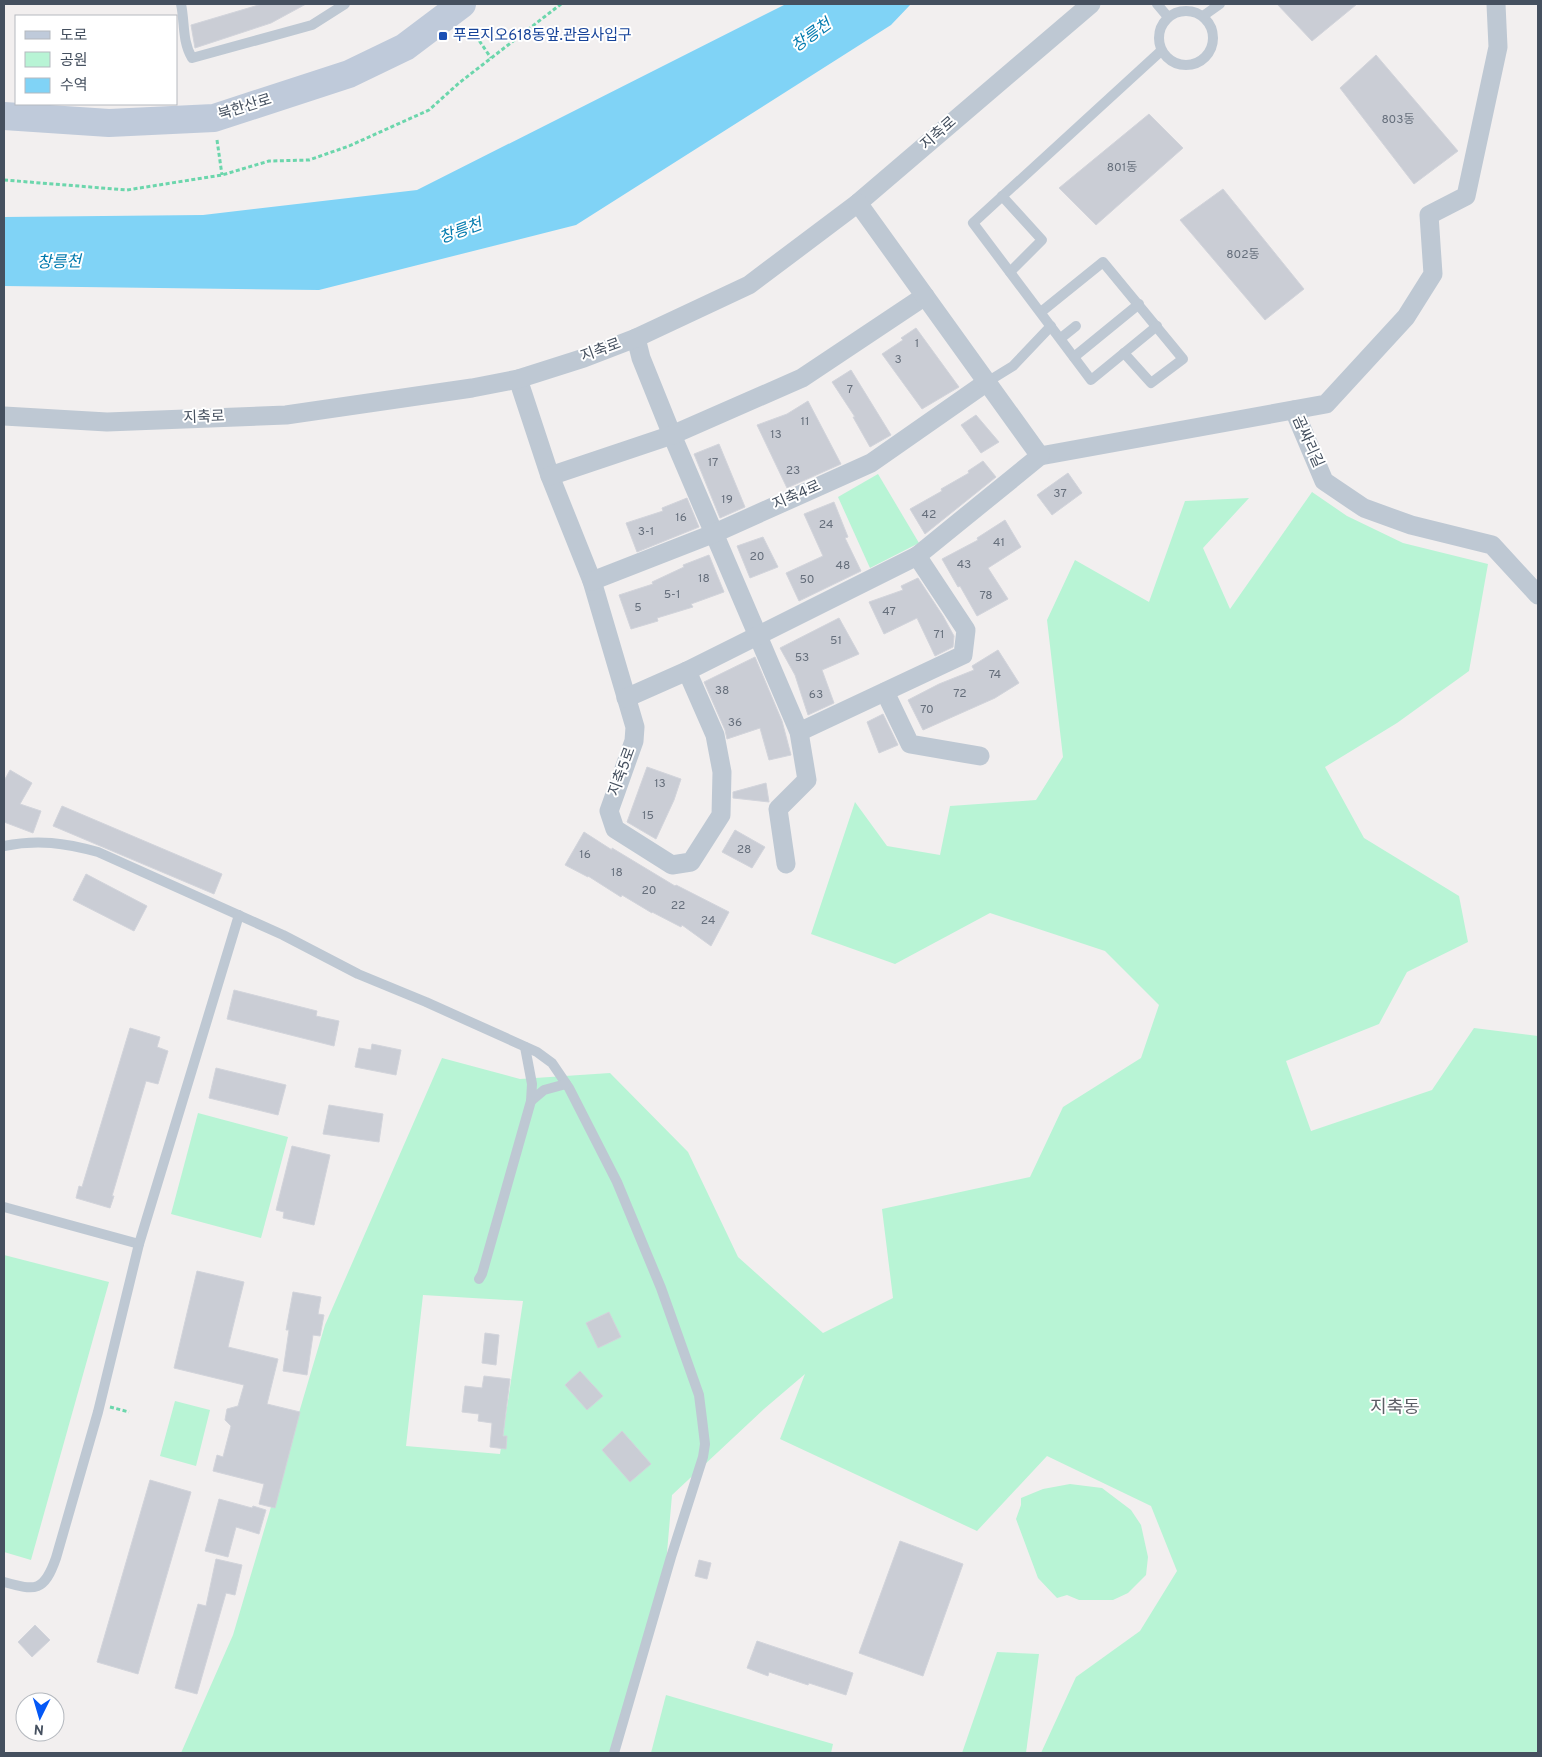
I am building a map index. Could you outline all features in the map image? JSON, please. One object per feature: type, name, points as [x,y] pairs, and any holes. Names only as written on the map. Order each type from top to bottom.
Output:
[{"type":"main road","name":"북한산로","points":[[4,116],[109,123],[214,118],[349,74],[405,47],[462,4]]},
{"type":"street","name":"지축로","points":[[4,416],[107,422],[286,415],[472,388],[518,379],[584,358],[636,338],[749,285],[858,203],[1091,4]]},
{"type":"street","points":[[1294,410],[1326,404],[1406,318],[1433,274],[1429,214],[1466,196],[1498,47],[1496,4]]},
{"type":"street","points":[[626,698],[687,670],[917,556],[1040,456],[858,203]]},
{"type":"street","points":[[550,476],[672,435],[802,378],[925,296]]},
{"type":"street","points":[[636,338],[672,435],[799,732],[806,780],[778,809],[786,864]]},
{"type":"street","name":"지축5로","points":[[518,379],[550,476],[592,581],[635,727],[634,741],[609,811],[615,829],[672,865],[690,862],[721,815],[722,772],[715,735],[687,670]]},
{"type":"street","name":"지축4로","points":[[592,581],[715,534],[871,463],[987,382]]},
{"type":"street","name":"곰싸리길","points":[[1040,456],[1294,410],[1324,481],[1364,508],[1411,525],[1492,545],[1538,594]]},
{"type":"street","points":[[799,732],[963,655],[966,630],[917,556]]},
{"type":"street","points":[[885,692],[910,744],[980,756]]},
{"type":"lane","points":[[181,4],[184,18],[184,36],[187,49],[192,58],[312,25],[345,4]]},
{"type":"lane","points":[[1157,4],[1168,17]]},
{"type":"lane","points":[[1203,16],[1220,4]]},
{"type":"lane","points":[[1176,12],[1194,12],[1203,16],[1213,31],[1212,49],[1207,57],[1200,62],[1182,66],[1174,63],[1161,51],[1159,32],[1162,24],[1176,12]]},
{"type":"lane","points":[[1157,326],[1091,380],[972,223],[1161,51]]},
{"type":"lane","points":[[1002,196],[1042,240],[1010,272]]},
{"type":"lane","points":[[1041,312],[1103,262],[1183,359],[1152,383],[1124,353]]},
{"type":"lane","points":[[1074,357],[1139,304]]},
{"type":"lane","points":[[987,382],[1013,366],[1051,326]]},
{"type":"lane","points":[[1061,338],[1076,326]]},
{"type":"lane","points":[[4,846],[17,843],[52,842],[70,844],[98,852],[283,935],[358,974],[537,1052],[552,1063],[566,1084],[616,1182],[661,1288],[699,1395],[705,1444],[702,1461],[671,1557],[614,1753]]},
{"type":"lane","points":[[4,1582],[23,1587],[41,1586],[52,1572],[100,1404],[139,1244],[239,915]]},
{"type":"lane","points":[[479,1278],[482,1274],[531,1101],[532,1084],[525,1047]]},
{"type":"lane","points":[[531,1101],[544,1090],[566,1084]]},
{"type":"lane","points":[[4,1207],[139,1244]]},
{"type":"path","points":[[4,180],[127,190],[222,175],[269,161],[310,160],[349,146],[430,110],[459,83],[561,4]]},
{"type":"path","points":[[472,30],[491,58]]},
{"type":"path","points":[[217,140],[222,175]]},
{"type":"path","points":[[100,1404],[129,1412]]},
{"type":"green space","points":[[878,474],[919,543],[870,568],[838,497]]},
{"type":"green space","points":[[1312,492],[1347,516],[1403,543],[1488,564],[1469,671],[1397,723],[1325,767],[1364,838],[1459,896],[1468,942],[1407,972],[1379,1024],[1286,1061],[1311,1131],[1432,1090],[1474,1028],[1538,1036],[1538,1753],[1041,1753],[1076,1677],[1140,1631],[1177,1571],[1151,1506],[1047,1456],[977,1531],[780,1439],[805,1374],[764,1409],[672,1495],[664,1587],[616,1753],[181,1753],[233,1635],[325,1325],[442,1058],[520,1079],[610,1073],[688,1152],[738,1257],[823,1333],[893,1298],[882,1209],[1030,1177],[1063,1107],[1141,1058],[1159,1005],[1105,951],[990,913],[895,964],[811,934],[855,802],[887,846],[940,855],[950,806],[1036,800],[1063,757],[1047,620],[1075,560],[1149,602],[1185,501],[1249,498],[1203,548],[1230,609]],"holes":[[[423,1295],[523,1301],[500,1454],[406,1446]]]},
{"type":"green space","points":[[198,1113],[288,1137],[261,1238],[171,1214]]},
{"type":"green space","points":[[4,1255],[109,1282],[31,1560],[4,1552]]},
{"type":"green space","points":[[175,1401],[210,1410],[196,1466],[160,1456]]},
{"type":"green space","points":[[1070,1484],[1102,1488],[1131,1510],[1141,1525],[1148,1557],[1146,1575],[1128,1593],[1113,1600],[1079,1600],[1067,1595],[1057,1598],[1038,1578],[1016,1519],[1021,1505],[1021,1498],[1043,1489]]},
{"type":"green space","points":[[997,1652],[1039,1654],[1026,1753],[962,1753]]},
{"type":"green space","points":[[666,1695],[833,1744],[831,1753],[651,1753]]},
{"type":"water","name":"창릉천","points":[[786,4],[911,4],[891,25],[576,225],[319,290],[4,286],[4,217],[203,215],[417,190]]},
{"type":"building","points":[[262,4],[306,4],[271,23],[195,48],[191,25]]},
{"type":"building","points":[[1277,4],[1357,4],[1312,41]]},
{"type":"building","points":[[1376,55],[1458,151],[1414,184],[1340,88]]},
{"type":"building","points":[[1149,114],[1183,148],[1096,225],[1059,188]]},
{"type":"building","points":[[1223,189],[1304,289],[1265,320],[1180,220]]},
{"type":"building","points":[[916,328],[959,387],[922,409],[882,354],[903,340],[901,338]]},
{"type":"building","points":[[851,370],[891,435],[870,447],[853,417],[855,417],[832,382]]},
{"type":"building","points":[[808,401],[841,464],[787,488],[757,425],[787,414]]},
{"type":"building","points":[[976,415],[999,442],[981,453],[961,425]]},
{"type":"building","points":[[719,444],[745,507],[720,518],[694,454]]},
{"type":"building","points":[[983,461],[996,477],[925,534],[910,509],[942,491],[941,489],[969,473],[968,471]]},
{"type":"building","points":[[1068,473],[1082,493],[1052,515],[1037,495]]},
{"type":"building","points":[[687,498],[699,527],[637,552],[626,523],[663,511],[662,508]]},
{"type":"building","points":[[834,502],[848,537],[845,538],[861,571],[799,601],[786,573],[823,556],[804,514]]},
{"type":"building","points":[[1005,520],[1021,547],[988,568],[1008,599],[977,616],[942,559],[978,540],[977,538]]},
{"type":"building","points":[[763,537],[778,567],[750,578],[737,546]]},
{"type":"building","points":[[709,555],[724,592],[691,604],[693,607],[657,618],[658,621],[631,629],[619,595],[653,584],[652,582],[684,567],[683,565]]},
{"type":"building","points":[[918,578],[954,636],[953,647],[935,656],[917,618],[884,634],[869,602],[903,590],[901,586]]},
{"type":"building","points":[[839,618],[859,654],[822,670],[834,703],[808,715],[795,675],[780,648]]},
{"type":"building","points":[[998,650],[1019,683],[995,698],[923,730],[908,700],[939,684],[974,670],[972,666]]},
{"type":"building","points":[[755,657],[782,721],[791,755],[769,760],[760,728],[727,739],[725,730],[704,682]]},
{"type":"building","points":[[883,714],[898,745],[879,753],[867,722]]},
{"type":"building","points":[[647,767],[681,779],[674,800],[656,839],[627,822]]},
{"type":"building","points":[[10,770],[32,783],[20,804],[41,811],[33,833],[4,822],[4,781]]},
{"type":"building","points":[[766,783],[769,802],[733,798],[733,792]]},
{"type":"building","points":[[62,806],[222,874],[214,894],[53,826]]},
{"type":"building","points":[[735,830],[765,847],[752,868],[722,852]]},
{"type":"building","points":[[584,832],[675,886],[729,912],[711,946],[682,925],[681,927],[652,913],[565,865]]},
{"type":"building","points":[[86,874],[147,906],[134,931],[73,900]]},
{"type":"building","points":[[234,990],[317,1011],[316,1016],[339,1021],[334,1046],[227,1019]]},
{"type":"building","points":[[130,1028],[160,1037],[157,1047],[168,1051],[158,1084],[146,1081],[110,1208],[76,1198],[79,1186],[82,1187]]},
{"type":"building","points":[[372,1044],[401,1050],[396,1075],[355,1067],[359,1048],[371,1050]]},
{"type":"building","points":[[216,1068],[286,1085],[278,1115],[209,1098]]},
{"type":"building","points":[[329,1105],[383,1114],[379,1142],[323,1134]]},
{"type":"building","points":[[292,1146],[330,1155],[314,1225],[283,1218],[284,1212],[276,1210]]},
{"type":"building","points":[[197,1271],[244,1282],[228,1347],[278,1359],[267,1404],[300,1412],[275,1508],[259,1504],[264,1484],[213,1471],[217,1455],[223,1457],[231,1426],[225,1420],[227,1409],[238,1406],[244,1385],[174,1368]]},
{"type":"building","points":[[293,1292],[321,1297],[318,1314],[324,1315],[320,1336],[313,1335],[307,1375],[283,1371],[289,1330],[286,1330]]},
{"type":"building","points":[[609,1312],[621,1337],[598,1348],[586,1323]]},
{"type":"building","points":[[485,1333],[499,1335],[496,1365],[482,1363]]},
{"type":"building","points":[[580,1371],[603,1396],[587,1410],[565,1385]]},
{"type":"building","points":[[484,1376],[510,1379],[503,1436],[507,1436],[506,1449],[490,1447],[492,1423],[478,1421],[479,1414],[462,1412],[465,1386],[482,1388]]},
{"type":"building","points":[[622,1431],[651,1464],[630,1482],[602,1450]]},
{"type":"building","points":[[150,1480],[191,1492],[138,1674],[97,1662]]},
{"type":"building","points":[[219,1499],[266,1510],[259,1534],[236,1527],[228,1557],[205,1551]]},
{"type":"building","points":[[900,1541],[963,1564],[923,1676],[859,1653]]},
{"type":"building","points":[[216,1559],[242,1565],[235,1595],[226,1593],[197,1694],[175,1688],[198,1604],[206,1606]]},
{"type":"building","points":[[699,1560],[711,1563],[707,1579],[695,1576]]},
{"type":"building","points":[[35,1625],[50,1640],[32,1657],[18,1642]]},
{"type":"building","points":[[757,1641],[853,1673],[846,1695],[769,1672],[768,1676],[747,1668]]},
{"type":"place","name":"푸르지오618동앞.관음사입구","points":[[443,36]]},
{"type":"district","name":"지축동","points":[[1395,1408]]}]
